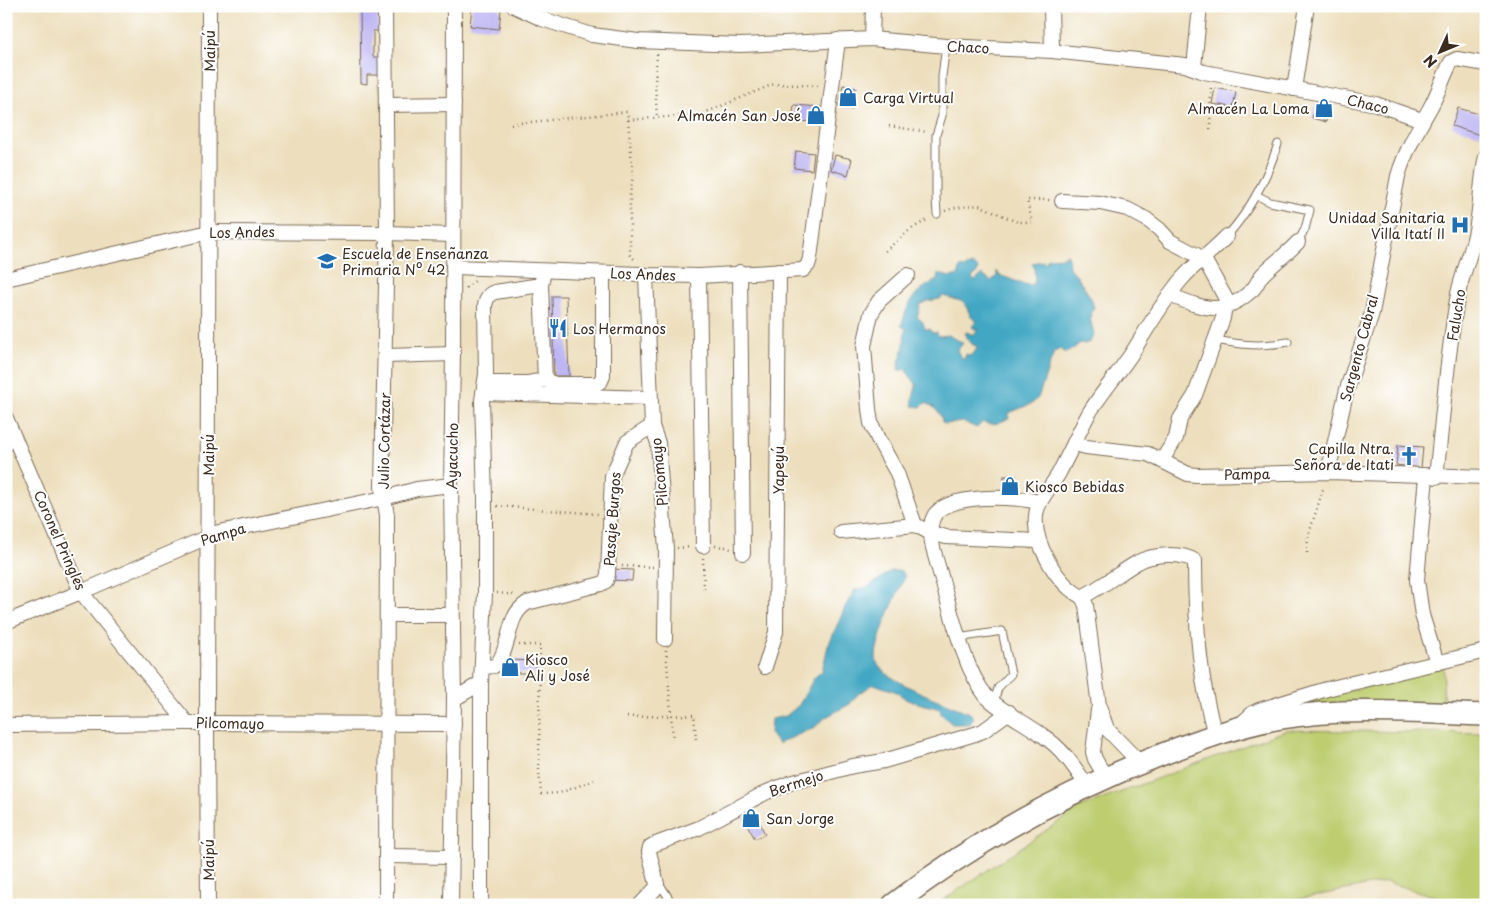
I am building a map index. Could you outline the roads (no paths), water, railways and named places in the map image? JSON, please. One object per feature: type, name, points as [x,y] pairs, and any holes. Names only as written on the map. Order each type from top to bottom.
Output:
[{"type":"main road","points":[[892,905],[985,840],[1040,809],[1140,763],[1239,726],[1283,718],[1356,711],[1486,715]]},
{"type":"street","name":"Maipú","points":[[208,905],[209,6]]},
{"type":"street","name":"Julio Cortázar","points":[[385,6],[387,232],[382,486],[387,515],[386,905]]},
{"type":"street","name":"Ayacucho","points":[[451,905],[454,724],[451,485],[454,6]]},
{"type":"street","name":"Chaco","points":[[514,6],[542,19],[592,36],[607,38],[740,45],[872,40],[1052,52],[1185,65],[1212,74],[1376,104],[1422,120]]},
{"type":"street","points":[[872,40],[873,6]]},
{"type":"street","points":[[1051,6],[1052,52]]},
{"type":"street","points":[[1194,68],[1200,6]]},
{"type":"street","points":[[1294,89],[1308,6]]},
{"type":"street","name":"Los Andes","points":[[453,267],[543,278],[603,273],[699,276],[740,272],[803,270],[808,265],[810,258],[838,40]]},
{"type":"street","name":"Sargento Cabral","points":[[1328,472],[1346,389],[1372,313],[1398,176],[1404,156],[1452,62],[1457,59],[1486,64]]},
{"type":"street","points":[[387,105],[454,104]]},
{"type":"street","name":"Falucho","points":[[1437,663],[1422,615],[1417,580],[1453,322],[1464,267],[1480,237],[1486,156]]},
{"type":"street","points":[[1062,201],[1100,203],[1127,210],[1146,219],[1170,241],[1204,259],[1226,299],[1226,307],[1195,396],[1180,419],[1176,438],[1162,460]]},
{"type":"street","name":"Los Andes","points":[[6,279],[209,232],[387,232],[453,235]]},
{"type":"street","points":[[1140,763],[1107,729],[1099,706],[1086,605],[1082,597],[1073,592],[1055,572],[1038,541],[1036,514],[1038,502],[1052,485],[1088,416],[1099,398],[1118,374],[1169,295],[1182,279],[1227,236]]},
{"type":"street","points":[[1169,295],[1197,306],[1210,308],[1226,307],[1253,290],[1261,276],[1298,242]]},
{"type":"street","name":"Yapeyú","points":[[765,667],[776,632],[778,271]]},
{"type":"street","points":[[740,272],[743,553]]},
{"type":"street","points":[[484,388],[544,380],[555,384],[596,384],[601,381],[603,376],[603,273]]},
{"type":"street","name":"Pilcomayo","points":[[643,274],[652,426],[658,443],[666,549],[665,639]]},
{"type":"street","points":[[908,275],[878,301],[871,314],[864,346],[868,409],[871,423],[897,474],[915,525]]},
{"type":"street","points":[[699,276],[703,546]]},
{"type":"street","points":[[481,905],[482,666],[485,593],[482,400],[486,304],[487,298],[491,293],[543,278],[544,380]]},
{"type":"street","points":[[386,356],[453,354]]},
{"type":"street","points":[[484,388],[650,398]]},
{"type":"street","name":"Coronel Pringles","points":[[6,418],[12,449],[82,592],[187,723]]},
{"type":"street","name":"Pasaje Burgos","points":[[482,666],[494,666],[497,664],[502,656],[515,616],[520,608],[527,603],[601,584],[606,581],[612,476],[627,442],[652,426]]},
{"type":"street","name":"Pampa","points":[[1074,444],[1148,454],[1188,474],[1196,475],[1328,472],[1486,477]]},
{"type":"street","name":"Pampa","points":[[6,622],[82,592],[220,532],[384,498],[417,489],[451,485]]},
{"type":"street","points":[[1038,502],[1026,499],[981,499],[950,503],[932,518],[931,533],[950,614],[976,681],[994,704],[1044,736],[1096,782]]},
{"type":"street","points":[[842,532],[915,525],[931,533],[946,537],[1038,541]]},
{"type":"street","points":[[1082,597],[1097,590],[1140,561],[1146,559],[1169,556],[1189,557],[1195,561],[1195,600],[1204,682],[1215,734]]},
{"type":"street","points":[[387,616],[452,615]]},
{"type":"street","points":[[1239,726],[1246,718],[1259,710],[1327,689],[1486,651]]},
{"type":"street","points":[[454,699],[482,683]]},
{"type":"street","points":[[1096,782],[1093,752],[1099,706]]},
{"type":"street","name":"Bermejo","points":[[656,888],[657,884],[649,852],[653,844],[699,828],[767,792],[790,783],[845,768],[884,761],[975,734],[1009,712]]},
{"type":"street","name":"Pilcomayo","points":[[6,725],[187,723],[454,724]]},
{"type":"street","points":[[386,856],[452,857]]},
{"type":"street","points":[[640,905],[656,888]]},
{"type":"lane","points":[[937,214],[936,135],[942,116],[942,76],[946,46]]},
{"type":"lane","points":[[1227,236],[1242,220],[1256,195],[1269,171],[1278,144]]},
{"type":"lane","points":[[1256,195],[1270,202],[1310,210],[1305,228],[1298,242]]},
{"type":"lane","points":[[1215,340],[1267,346],[1288,342]]},
{"type":"lane","points":[[958,638],[1002,631],[1011,674],[998,688],[994,704]]},
{"type":"lane","points":[[656,888],[663,890],[673,905]]},
{"type":"water","points":[[1068,254],[1069,268],[1074,272],[1091,298],[1094,307],[1090,318],[1094,334],[1090,342],[1080,343],[1065,353],[1060,349],[1054,352],[1038,398],[1033,403],[1009,413],[1009,418],[1003,421],[993,424],[983,422],[977,428],[963,422],[946,424],[942,422],[936,410],[928,404],[925,403],[921,407],[913,406],[916,384],[904,368],[901,371],[898,369],[906,331],[901,326],[907,310],[917,293],[937,280],[938,273],[951,277],[959,274],[960,267],[964,268],[973,265],[978,268],[977,273],[972,278],[975,281],[982,275],[991,281],[997,276],[997,271],[1000,276],[1032,285],[1035,281],[1032,263],[1043,261],[1046,263],[1048,258],[1062,257]],"holes":[[[943,296],[964,302],[971,317],[977,321],[972,326],[974,329],[978,328],[975,334],[965,333],[966,338],[973,345],[977,346],[972,354],[969,356],[966,354],[964,360],[957,351],[963,343],[949,335],[938,336],[937,332],[932,333],[930,329],[925,329],[923,322],[917,317],[919,305],[927,301],[940,299]]]},
{"type":"water","points":[[891,571],[902,571],[905,577],[881,633],[876,655],[877,663],[882,670],[904,685],[970,713],[974,717],[970,724],[952,724],[941,714],[940,709],[907,700],[897,692],[874,684],[858,694],[850,704],[826,717],[815,727],[778,744],[770,733],[771,719],[786,716],[799,705],[814,678],[822,671],[828,646],[846,605],[855,590],[868,587]]},
{"type":"place","name":"Carga Virtual","points":[[848,97]]},
{"type":"place","name":"Almacén La Loma","points":[[1324,108]]},
{"type":"place","name":"Almacén San José","points":[[816,115]]},
{"type":"place","name":"Unidad Sanitaria Villa Itatí II","points":[[1460,225]]},
{"type":"place","name":"Escuela de Enseñanza Primaria Nº 42","points":[[327,261]]},
{"type":"place","name":"Los Hermanos","points":[[558,328]]},
{"type":"place","name":"Capilla Ntra. Señora de Itati","points":[[1409,456]]},
{"type":"place","name":"Kiosco Bebidas","points":[[1010,486]]},
{"type":"place","name":"Kiosco Ali y José","points":[[510,667]]},
{"type":"place","name":"San Jorge","points":[[751,818]]}]
